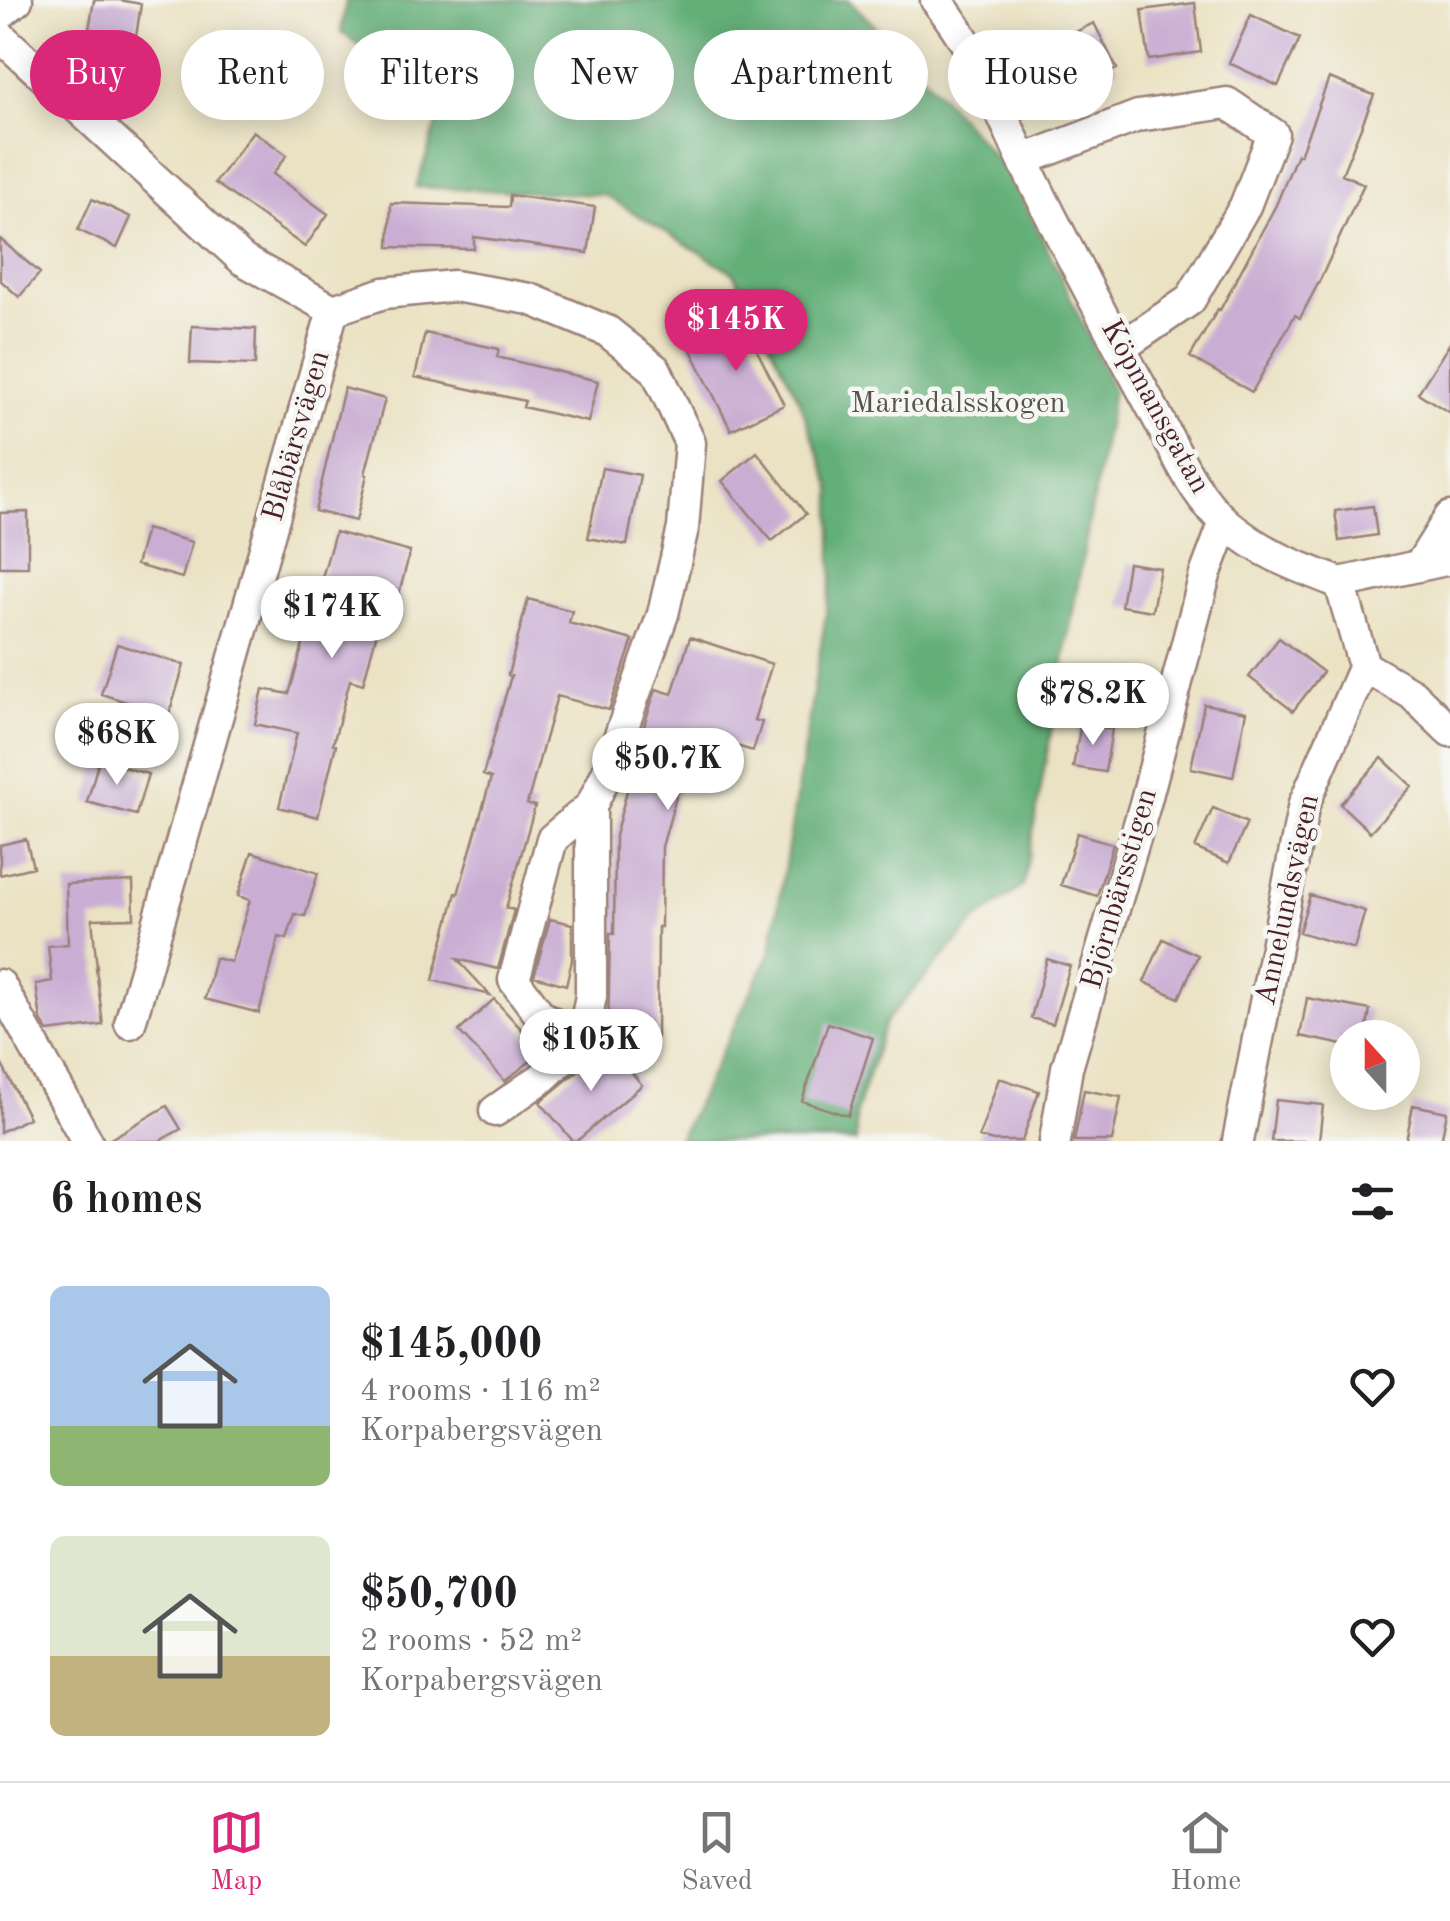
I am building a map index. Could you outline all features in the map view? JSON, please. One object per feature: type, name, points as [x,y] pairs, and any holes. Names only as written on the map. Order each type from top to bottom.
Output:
[{"type":"street","points":[[0,14],[18,0]]},
{"type":"street","name":"Köpmansgatan","points":[[936,0],[956,24],[1120,348],[1198,490],[1225,522],[1275,558],[1340,583]]},
{"type":"street","points":[[0,36],[244,260],[332,310],[384,293],[454,286],[530,299],[607,331],[656,370],[690,443],[683,528],[663,614],[606,775],[591,806],[552,839],[514,980],[540,1015],[582,1040]]},
{"type":"street","points":[[1024,160],[1138,116],[1228,103],[1273,134],[1245,206],[1190,300],[1120,348]]},
{"type":"street","name":"Blåbärsvägen","points":[[130,1023],[332,310]]},
{"type":"street","points":[[1450,517],[1435,562],[1340,583],[1364,666],[1412,694],[1450,730]]},
{"type":"street","name":"Björnbärsstigen","points":[[1054,1141],[1067,1068],[1145,804],[1205,575],[1225,522]]},
{"type":"street","name":"Annelundsvägen","points":[[1238,1141],[1304,804],[1364,666]]},
{"type":"street","points":[[495,1111],[542,1078],[582,1040],[591,996],[591,806]]},
{"type":"street","points":[[0,985],[88,1141]]},
{"type":"green space","name":"Mariedalsskogen","points":[[346,0],[849,0],[879,30],[694,30],[694,120],[928,120],[928,81],[948,104],[948,120],[962,120],[1012,177],[1058,270],[1113,391],[1023,886],[977,920],[885,1022],[856,1113],[856,1141],[678,1141],[771,951],[832,577],[832,489],[798,397],[734,273],[604,195],[416,187],[438,120],[514,120],[514,30],[341,32]]},
{"type":"building","points":[[94,0],[141,4],[137,30],[89,29]]},
{"type":"building","points":[[1195,3],[1201,52],[1149,60],[1142,10]]},
{"type":"building","points":[[1251,15],[1300,38],[1278,86],[1229,63]]},
{"type":"building","points":[[1329,78],[1374,95],[1342,174],[1364,184],[1300,318],[1295,315],[1252,392],[1190,357],[1276,205]]},
{"type":"building","points":[[253,131],[287,155],[273,174],[328,214],[305,247],[215,183]]},
{"type":"building","points":[[510,195],[595,207],[588,253],[474,237],[474,249],[389,247],[391,203],[509,207]]},
{"type":"building","points":[[92,199],[131,217],[117,248],[78,230]]},
{"type":"building","points":[[0,239],[40,273],[19,297],[0,280]]},
{"type":"building","points":[[741,318],[784,405],[731,430],[688,344]]},
{"type":"building","points":[[192,326],[256,329],[255,365],[190,363]]},
{"type":"building","points":[[425,333],[499,349],[497,357],[598,381],[588,422],[523,407],[525,401],[415,377]]},
{"type":"building","points":[[1450,343],[1450,413],[1418,393]]},
{"type":"building","points":[[344,388],[385,399],[356,521],[315,511]]},
{"type":"building","points":[[757,452],[806,514],[772,541],[722,481]]},
{"type":"building","points":[[602,468],[640,475],[627,545],[588,538]]},
{"type":"building","points":[[1373,506],[1377,535],[1339,541],[1335,511]]},
{"type":"building","points":[[28,512],[28,567],[0,567],[0,513]]},
{"type":"building","points":[[146,529],[192,542],[182,578],[136,565]]},
{"type":"building","points":[[335,532],[410,552],[395,609],[384,606],[363,684],[350,680],[318,817],[279,807],[297,733],[255,724],[263,689],[289,694]]},
{"type":"building","points":[[1128,563],[1160,568],[1152,611],[1121,606]]},
{"type":"building","points":[[528,599],[572,611],[569,623],[633,640],[609,710],[557,696],[527,804],[535,806],[506,908],[514,910],[498,969],[457,959],[490,995],[433,980],[491,778],[483,775]]},
{"type":"building","points":[[690,637],[772,664],[754,720],[762,722],[753,751],[694,733],[662,847],[657,1037],[608,1037],[615,836],[656,689],[672,694]]},
{"type":"building","points":[[1279,638],[1323,672],[1293,711],[1249,677]]},
{"type":"building","points":[[117,644],[184,665],[169,715],[101,694]]},
{"type":"building","points":[[1204,704],[1246,712],[1233,777],[1191,768]]},
{"type":"building","points":[[1081,723],[1112,729],[1105,772],[1073,767]]},
{"type":"building","points":[[1382,758],[1412,786],[1370,832],[1340,804]]},
{"type":"building","points":[[99,760],[148,774],[136,815],[87,802]]},
{"type":"building","points":[[1213,808],[1247,823],[1229,863],[1195,848]]},
{"type":"building","points":[[1077,833],[1113,844],[1097,896],[1061,885]]},
{"type":"building","points":[[26,839],[33,867],[0,875],[0,845]]},
{"type":"building","points":[[252,852],[318,873],[305,916],[295,914],[287,939],[279,937],[259,1013],[205,999],[215,958],[231,962],[250,900],[238,896]]},
{"type":"building","points":[[133,881],[134,918],[92,919],[103,1025],[48,1032],[41,1020],[36,984],[52,981],[48,946],[68,944],[66,884]]},
{"type":"building","points":[[1310,895],[1365,911],[1354,949],[1299,932]]},
{"type":"building","points":[[550,919],[572,924],[572,960],[566,985],[534,976]]},
{"type":"building","points":[[1163,939],[1198,955],[1179,998],[1144,982]]},
{"type":"building","points":[[1047,959],[1070,966],[1053,1024],[1031,1018]]},
{"type":"building","points":[[1307,998],[1370,1010],[1368,1020],[1330,1020],[1330,1042],[1300,1036]]},
{"type":"building","points":[[494,999],[542,1052],[505,1081],[459,1031]]},
{"type":"building","points":[[828,1023],[873,1038],[848,1116],[802,1101]]},
{"type":"building","points":[[609,1045],[642,1085],[573,1141],[540,1102]]},
{"type":"building","points":[[0,1061],[29,1118],[0,1132]]},
{"type":"building","points":[[999,1078],[1039,1091],[1022,1141],[979,1137]]},
{"type":"building","points":[[1084,1090],[1121,1097],[1112,1141],[1074,1141]]},
{"type":"building","points":[[1276,1100],[1323,1105],[1319,1141],[1271,1141]]},
{"type":"building","points":[[167,1106],[181,1129],[159,1141],[107,1141]]},
{"type":"building","points":[[1420,1106],[1447,1112],[1441,1141],[1406,1141],[1412,1110],[1420,1110]]}]
